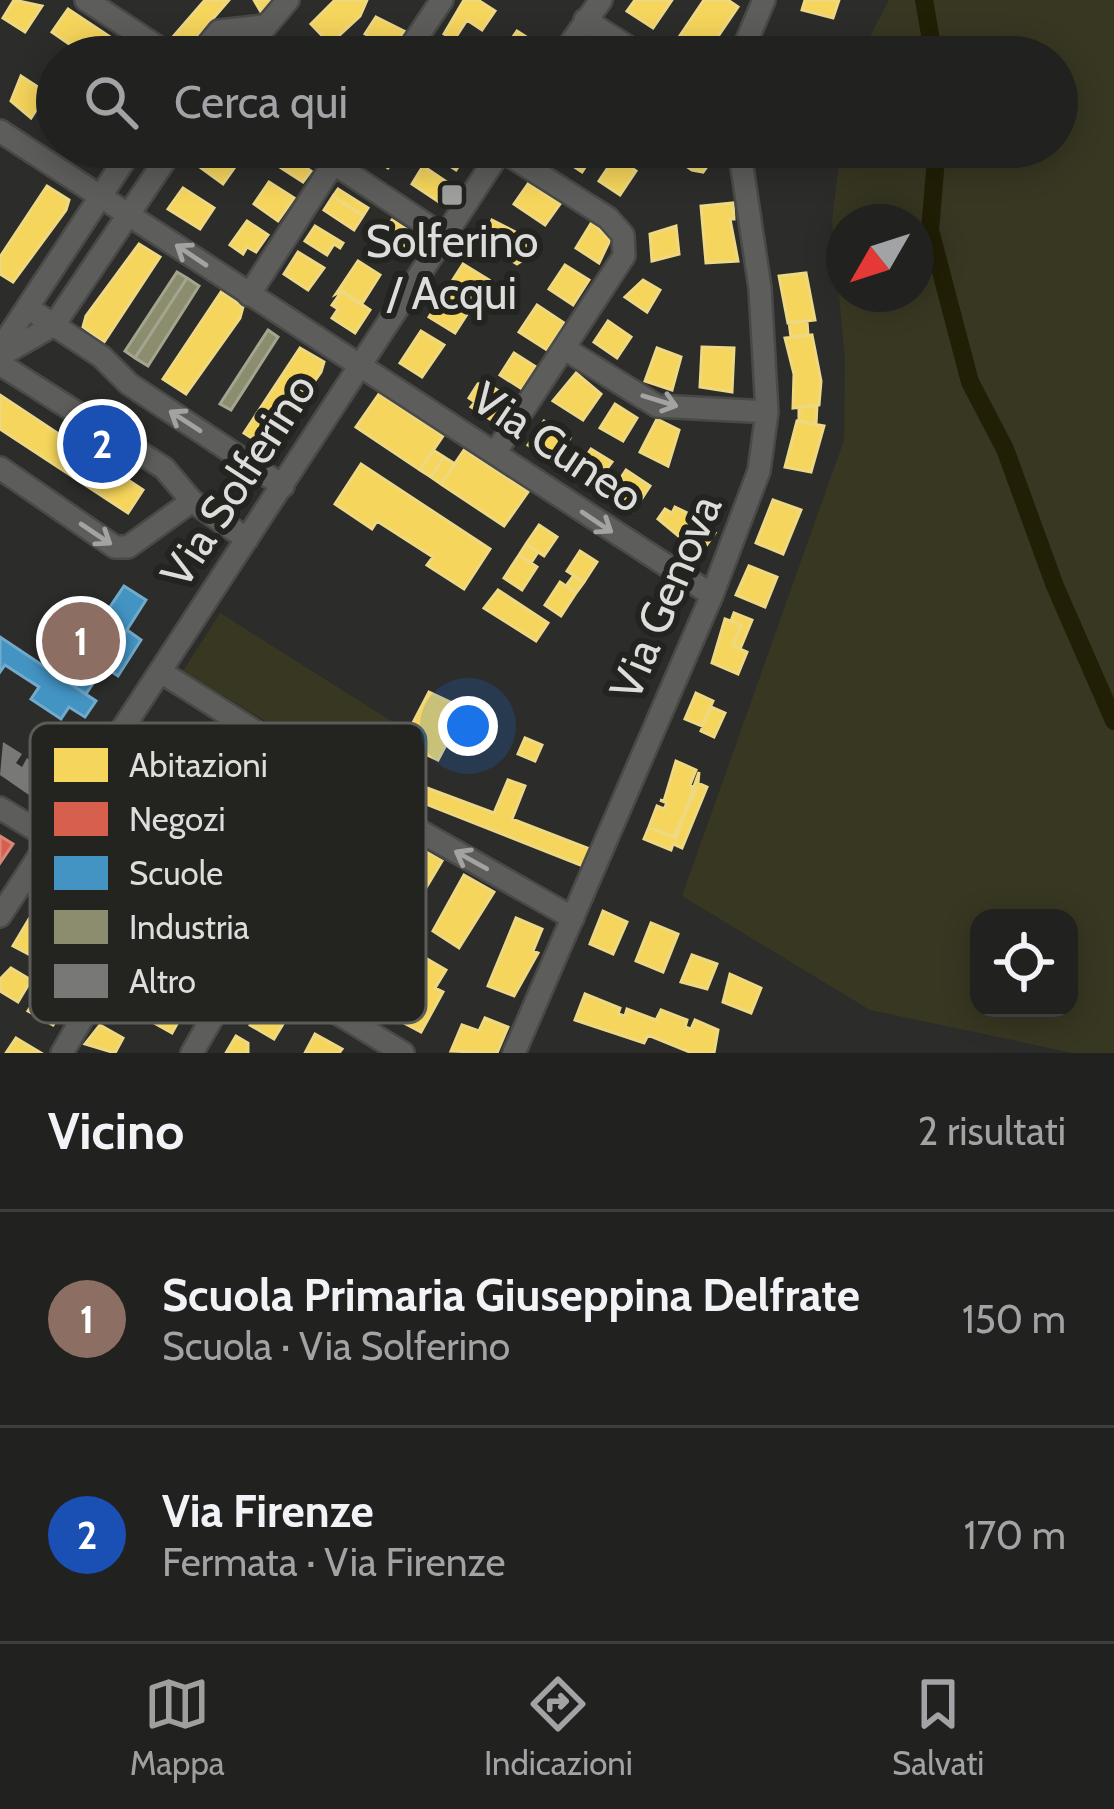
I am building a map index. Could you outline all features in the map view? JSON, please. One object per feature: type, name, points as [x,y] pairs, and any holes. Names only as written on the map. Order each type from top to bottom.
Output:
[{"type":"street","points":[[86,0],[141,36]]},
{"type":"street","points":[[256,36],[288,0]]},
{"type":"street","points":[[418,36],[442,0]]},
{"type":"street","points":[[569,0],[620,36]]},
{"type":"street","points":[[749,36],[764,0]]},
{"type":"street","points":[[215,36],[219,31],[263,26]]},
{"type":"street","name":"Via Cuneo","points":[[0,131],[36,155]]},
{"type":"street","name":"Via Cuneo","points":[[56,168],[497,450],[600,526],[712,595]]},
{"type":"street","points":[[0,356],[118,168]]},
{"type":"street","points":[[0,356],[54,326],[159,168]]},
{"type":"street","points":[[249,295],[331,168]]},
{"type":"street","points":[[356,168],[442,236]]},
{"type":"street","name":"Via Solferino","points":[[127,723],[488,168]]},
{"type":"street","points":[[497,450],[624,256],[623,235],[608,218],[532,168]]},
{"type":"street","name":"Via Genova","points":[[514,1053],[712,595],[759,471],[767,412],[760,288],[742,168]]},
{"type":"street","points":[[28,308],[102,357],[129,384],[283,486]]},
{"type":"street","points":[[565,349],[657,406],[767,412]]},
{"type":"street","points":[[0,356],[164,468],[192,501],[247,539]]},
{"type":"street","points":[[0,469],[115,548],[128,547],[192,501]]},
{"type":"street","points":[[161,672],[241,723]]},
{"type":"street","points":[[0,808],[30,827]]},
{"type":"street","points":[[426,835],[573,918]]},
{"type":"street","name":"Via Solferino","points":[[0,916],[30,870]]},
{"type":"street","points":[[62,1053],[80,1023]]},
{"type":"street","points":[[192,1053],[210,1023]]},
{"type":"street","points":[[354,1023],[404,1053]]},
{"type":"shaded area","points":[[889,0],[1114,0],[1114,1053],[1073,1053],[870,1010],[682,896],[844,440],[841,312],[934,312],[934,204],[834,204],[838,168],[1078,168],[1078,36],[870,36]]},
{"type":"shaded area","points":[[220,613],[395,723],[268,723],[183,671]]},
{"type":"building: Abitazioni","points":[[14,0],[42,6],[25,32],[3,18]]},
{"type":"building: Abitazioni","points":[[205,0],[229,0],[198,36],[174,36]]},
{"type":"building: Abitazioni","points":[[254,0],[273,0],[261,12]]},
{"type":"building: Abitazioni","points":[[335,0],[367,0],[360,16],[339,36],[322,36],[311,24]]},
{"type":"building: Abitazioni","points":[[464,0],[478,0],[495,11],[482,30],[467,20],[457,36],[444,34]]},
{"type":"building: Abitazioni","points":[[635,0],[672,0],[653,28],[627,11]]},
{"type":"building: Abitazioni","points":[[704,0],[728,0],[738,7],[718,36],[680,36]]},
{"type":"building: Abitazioni","points":[[805,0],[839,0],[833,18],[802,10]]},
{"type":"building: Abitazioni","points":[[68,9],[108,36],[58,36],[52,32]]},
{"type":"building: Abitazioni","points":[[376,17],[404,31],[401,36],[365,34]]},
{"type":"building: Abitazioni","points":[[21,76],[36,86],[36,110],[31,118],[11,101]]},
{"type":"building: Abitazioni","points":[[201,168],[234,168],[223,184]]},
{"type":"building: Abitazioni","points":[[281,168],[307,168],[311,171],[303,182]]},
{"type":"building: Abitazioni","points":[[426,168],[451,185],[439,202],[412,184]]},
{"type":"building: Abitazioni","points":[[608,168],[636,171],[620,195],[599,181]]},
{"type":"building: Abitazioni","points":[[269,182],[294,198],[278,221],[254,204]]},
{"type":"building: Abitazioni","points":[[528,184],[560,204],[545,225],[514,204]]},
{"type":"building: Abitazioni","points":[[47,186],[69,200],[66,210],[13,282],[0,274],[0,257]]},
{"type":"building: Abitazioni","points":[[183,188],[214,208],[200,229],[168,209]]},
{"type":"building: Abitazioni","points":[[338,189],[368,208],[363,216],[333,196]]},
{"type":"building: Abitazioni","points":[[333,196],[363,216],[354,230],[324,210]]},
{"type":"building: Abitazioni","points":[[733,203],[734,219],[730,219],[738,261],[706,263],[701,206]]},
{"type":"building: Abitazioni","points":[[392,220],[418,237],[402,260],[377,243]]},
{"type":"building: Abitazioni","points":[[492,220],[529,239],[533,247],[526,258],[517,264],[482,241]]},
{"type":"building: Abitazioni","points":[[247,221],[268,235],[256,252],[247,247],[243,254],[230,245]]},
{"type":"building: Abitazioni","points":[[592,222],[610,240],[599,263],[576,248]]},
{"type":"building: Abitazioni","points":[[315,226],[343,243],[340,248],[334,244],[327,255],[305,241]]},
{"type":"building: Abitazioni","points":[[676,226],[679,254],[652,261],[650,234]]},
{"type":"building: Abitazioni","points":[[139,244],[160,257],[104,342],[83,327],[86,316]]},
{"type":"building: Abitazioni","points":[[298,252],[324,268],[308,290],[284,274]]},
{"type":"building: Abitazioni","points":[[358,261],[380,275],[361,305],[342,291],[336,294]]},
{"type":"building: Abitazioni","points":[[463,264],[489,280],[455,333],[429,317]]},
{"type":"building: Abitazioni","points":[[565,265],[589,280],[573,305],[549,289]]},
{"type":"building: Abitazioni","points":[[806,273],[815,320],[788,323],[779,276]]},
{"type":"building: Abitazioni","points":[[643,280],[660,290],[647,312],[625,297]]},
{"type":"building: Abitazioni","points":[[342,291],[370,310],[355,333],[332,318],[338,309],[332,305]]},
{"type":"building: Abitazioni","points":[[221,292],[243,307],[240,318],[186,394],[163,379]]},
{"type":"building: Abitazioni","points":[[537,305],[564,323],[547,350],[519,332]]},
{"type":"building: Abitazioni","points":[[608,321],[631,337],[617,358],[594,342]]},
{"type":"building: Abitazioni","points":[[807,321],[808,335],[791,337],[789,322]]},
{"type":"building: Abitazioni","points":[[421,331],[444,345],[422,377],[400,363]]},
{"type":"building: Abitazioni","points":[[812,335],[821,381],[819,405],[793,408],[794,374],[785,338]]},
{"type":"building: Abitazioni","points":[[702,347],[734,348],[732,392],[700,387]]},
{"type":"building: Abitazioni","points":[[300,348],[324,362],[321,372],[267,448],[244,433]]},
{"type":"building: Abitazioni","points":[[657,348],[681,357],[672,390],[645,381]]},
{"type":"building: Abitazioni","points":[[514,353],[536,367],[522,389],[500,375]]},
{"type":"building: Abitazioni","points":[[576,373],[601,394],[583,420],[553,401]]},
{"type":"building: Abitazioni","points":[[486,383],[515,401],[499,425],[471,407],[475,402],[469,398],[478,384]]},
{"type":"building: Abitazioni","points":[[379,394],[443,436],[420,470],[356,427]]},
{"type":"building: Abitazioni","points":[[0,395],[143,490],[128,513],[0,429]]},
{"type":"building: Abitazioni","points":[[615,404],[637,418],[623,441],[600,428]]},
{"type":"building: Abitazioni","points":[[817,405],[816,425],[799,421],[799,407]]},
{"type":"building: Abitazioni","points":[[657,419],[679,430],[668,466],[640,452]]},
{"type":"building: Abitazioni","points":[[544,421],[570,438],[554,463],[528,445]]},
{"type":"building: Abitazioni","points":[[797,421],[824,426],[811,472],[785,467]]},
{"type":"building: Abitazioni","points":[[591,449],[612,462],[598,481],[578,468]]},
{"type":"building: Abitazioni","points":[[433,450],[444,457],[431,477],[420,470]]},
{"type":"building: Abitazioni","points":[[464,450],[528,492],[504,526],[441,484]]},
{"type":"building: Abitazioni","points":[[444,457],[455,464],[441,484],[431,477]]},
{"type":"building: Abitazioni","points":[[361,464],[490,549],[464,589],[427,565],[433,557],[377,521],[372,529],[335,504]]},
{"type":"building: Abitazioni","points":[[626,470],[650,486],[633,512],[609,496]]},
{"type":"building: Abitazioni","points":[[773,500],[801,510],[783,554],[756,543]]},
{"type":"building: Abitazioni","points":[[675,507],[710,524],[693,548],[658,519],[665,509],[672,513]]},
{"type":"building: Abitazioni","points":[[539,525],[557,537],[544,556],[526,544]]},
{"type":"building: Abitazioni","points":[[707,528],[715,533],[701,553],[693,548]]},
{"type":"building: Abitazioni","points":[[526,544],[538,552],[531,563],[519,555]]},
{"type":"building: Abitazioni","points":[[580,551],[597,562],[584,582],[567,571]]},
{"type":"building: Abitazioni","points":[[519,555],[537,567],[522,590],[504,578]]},
{"type":"building: Abitazioni","points":[[749,566],[777,577],[765,607],[736,595]]},
{"type":"building: Abitazioni","points":[[574,575],[584,582],[576,593],[566,586]]},
{"type":"building: Abitazioni","points":[[560,582],[576,593],[561,616],[545,605]]},
{"type":"building: Abitazioni","points":[[498,590],[548,623],[536,641],[484,608]]},
{"type":"building: Abitazioni","points":[[734,613],[752,620],[740,649],[733,646],[741,625],[731,621]]},
{"type":"building: Abitazioni","points":[[725,619],[741,625],[733,646],[747,652],[738,674],[712,663]]},
{"type":"building: Abitazioni","points":[[429,692],[465,709],[438,760],[426,754],[426,723],[413,723]]},
{"type":"building: Abitazioni","points":[[696,693],[713,701],[702,726],[685,719]]},
{"type":"building: Abitazioni","points":[[711,707],[725,713],[714,737],[701,731]]},
{"type":"building: Abitazioni","points":[[525,738],[542,745],[535,761],[518,754]]},
{"type":"building: Abitazioni","points":[[676,761],[696,770],[690,785],[697,788],[673,837],[649,827],[657,806],[664,809],[667,803],[660,800],[664,801]]},
{"type":"building: Abitazioni","points":[[699,772],[698,783],[707,787],[682,848],[673,844],[671,850],[644,839],[649,827],[676,838]]},
{"type":"building: Abitazioni","points":[[508,780],[525,786],[512,819],[590,849],[583,866],[426,804],[426,788],[494,813]]},
{"type":"building: Abitazioni","points":[[426,852],[442,861],[426,888]]},
{"type":"building: Abitazioni","points":[[464,875],[494,892],[459,948],[433,931]]},
{"type":"building: Abitazioni","points":[[603,911],[627,922],[613,954],[590,944]]},
{"type":"building: Abitazioni","points":[[516,918],[542,929],[533,951],[538,953],[514,996],[488,986]]},
{"type":"building: Abitazioni","points":[[29,919],[30,920],[30,955],[13,946]]},
{"type":"building: Abitazioni","points":[[651,923],[678,934],[663,972],[636,961]]},
{"type":"building: Abitazioni","points":[[692,955],[717,964],[707,989],[681,982]]},
{"type":"building: Abitazioni","points":[[426,958],[446,970],[435,988],[443,992],[426,1023]]},
{"type":"building: Abitazioni","points":[[11,968],[30,982],[18,1002],[0,991],[0,979]]},
{"type":"building: Abitazioni","points":[[730,974],[761,988],[751,1013],[723,1002]]},
{"type":"building: Abitazioni","points":[[585,994],[620,1008],[618,1014],[625,1016],[627,1009],[656,1020],[661,1010],[687,1020],[685,1027],[691,1029],[695,1020],[718,1030],[714,1053],[692,1053],[648,1035],[644,1043],[575,1020]]},
{"type":"building: Abitazioni","points":[[485,1018],[508,1027],[497,1053],[451,1051],[462,1025],[479,1031]]},
{"type":"building: Abitazioni","points":[[154,1023],[177,1023],[172,1033]]},
{"type":"building: Abitazioni","points":[[251,1023],[284,1023],[274,1039]]},
{"type":"building: Abitazioni","points":[[404,1023],[426,1023],[421,1032]]},
{"type":"building: Abitazioni","points":[[100,1025],[123,1038],[115,1053],[85,1044]]},
{"type":"building: Abitazioni","points":[[315,1034],[342,1049],[339,1053],[305,1053]]},
{"type":"building: Abitazioni","points":[[236,1036],[248,1043],[248,1053],[226,1053]]},
{"type":"building: Abitazioni","points":[[16,1038],[41,1053],[6,1053]]},
{"type":"building: Negozi","points":[[0,836],[13,844],[0,863]]},
{"type":"building: Scuole","points":[[124,586],[146,600],[118,644],[95,629]]},
{"type":"building: Scuole","points":[[95,629],[110,640],[102,653],[109,658],[127,630],[141,640],[118,676],[104,667],[86,694],[72,685],[89,657],[80,651]]},
{"type":"building: Scuole","points":[[0,637],[96,701],[85,717],[69,707],[61,719],[31,699],[39,687],[5,665],[0,672]]},
{"type":"building: Industria","points":[[177,272],[187,278],[135,358],[125,351]]},
{"type":"building: Industria","points":[[187,278],[199,286],[148,366],[135,358]]},
{"type":"building: Industria","points":[[268,330],[278,337],[231,410],[220,404]]},
{"type":"building: Altro","points":[[3,742],[22,754],[16,763],[22,767],[27,758],[30,760],[30,796],[0,775]]},
{"type":"waterway","points":[[924,0],[930,36]]},
{"type":"waterway","points":[[935,168],[930,230],[970,382],[1005,449],[1055,586],[1114,721]]},
{"type":"place","name":"Solferino / Acqui","points":[[452,195]]},
{"type":"place","name":"Via Firenze","points":[[102,444]]},
{"type":"place","name":"Scuola Primaria Giuseppina Delfrate","points":[[81,641]]}]
